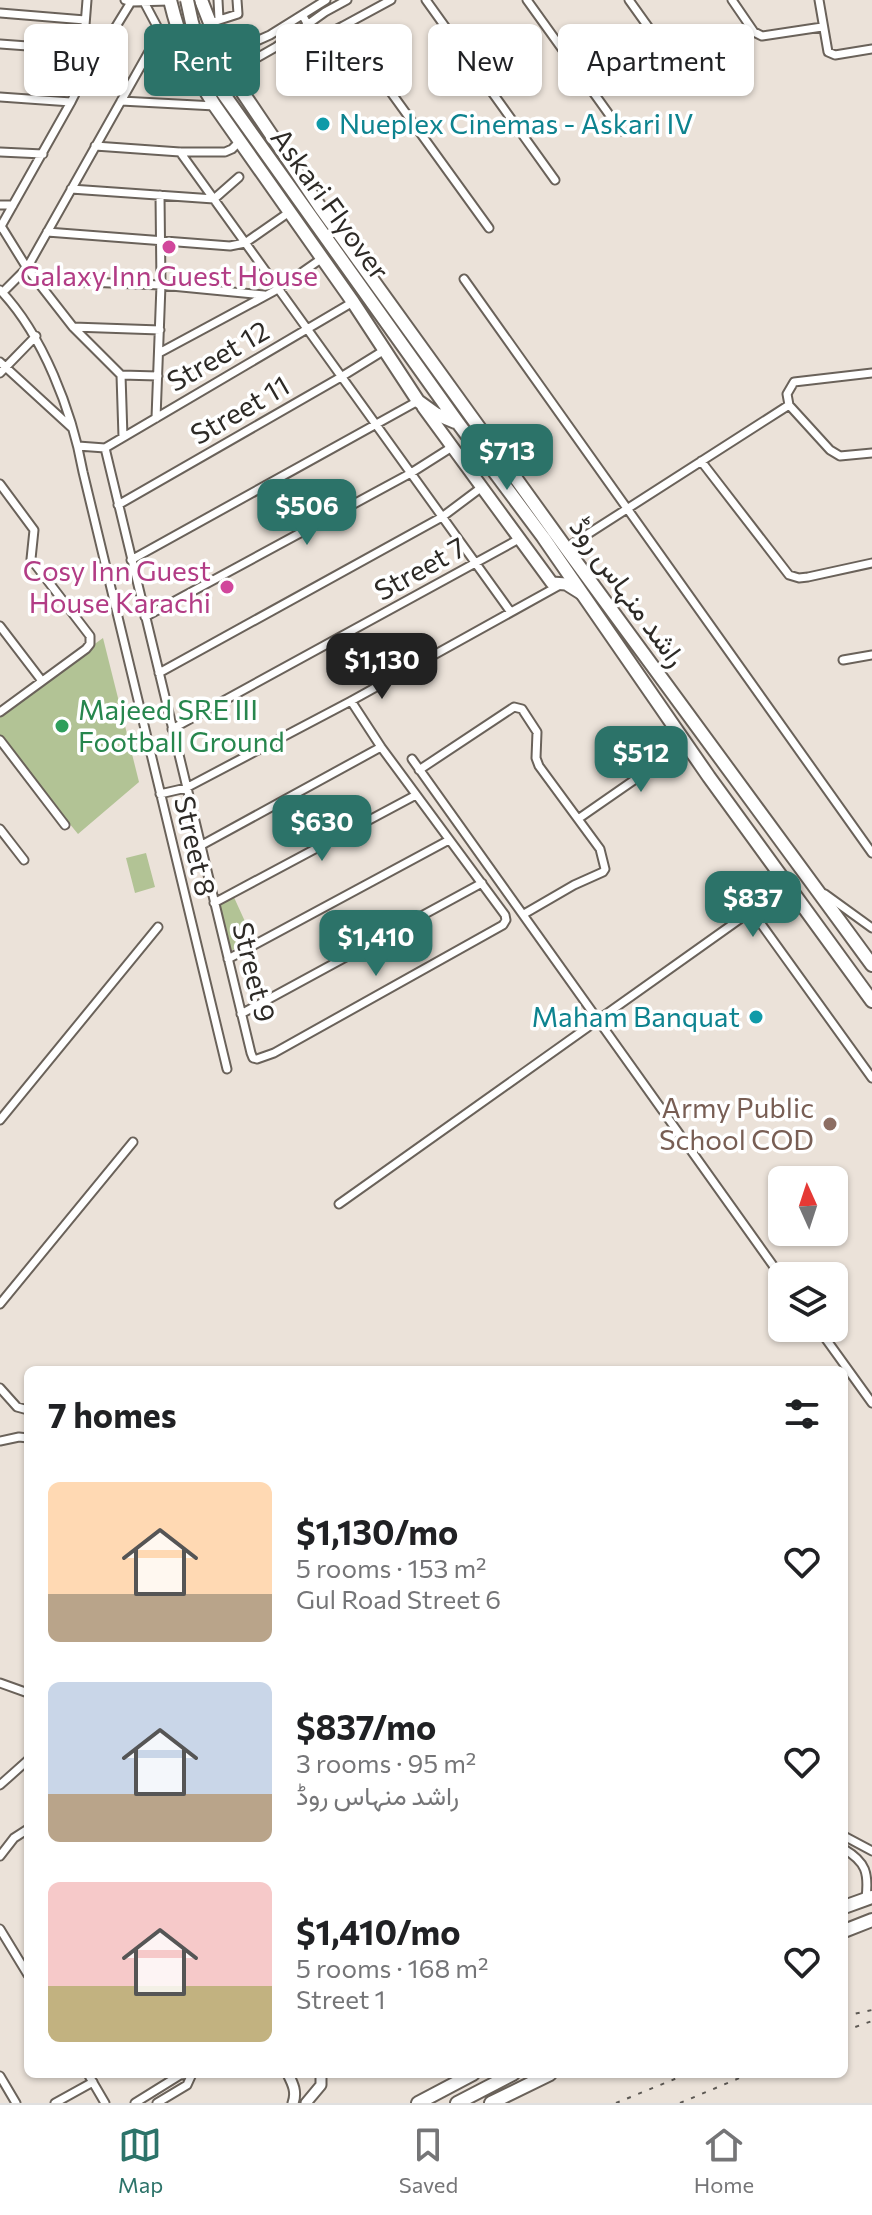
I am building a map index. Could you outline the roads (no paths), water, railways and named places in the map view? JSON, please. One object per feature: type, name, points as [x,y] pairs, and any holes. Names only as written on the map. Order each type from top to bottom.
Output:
[{"type":"main road","points":[[170,0],[176,24]]},
{"type":"main road","name":"Askari Flyover","points":[[187,0],[197,40],[215,82],[458,423]]},
{"type":"main road","name":"راشد منہاس روڈ","points":[[201,0],[213,24]]},
{"type":"main road","points":[[203,24],[212,20]]},
{"type":"main road","points":[[209,96],[353,302],[418,401],[552,583],[583,595]]},
{"type":"main road","name":"راشد منہاس روڈ","points":[[248,96],[320,207],[872,965]]},
{"type":"main road","points":[[418,401],[436,414],[458,423]]},
{"type":"main road","name":"راشد منہاس روڈ","points":[[458,423],[543,537],[686,744],[872,1001]]},
{"type":"main road","points":[[476,423],[482,440],[504,475],[502,483]]},
{"type":"main road","points":[[518,482],[517,491],[543,537]]},
{"type":"main road","points":[[848,1906],[869,1898]]},
{"type":"main road","points":[[848,1929],[872,1920]]},
{"type":"main road","points":[[418,2103],[465,2078]]},
{"type":"main road","points":[[457,2103],[505,2078]]},
{"type":"main road","points":[[491,2103],[542,2078]]},
{"type":"street","points":[[85,24],[87,0]]},
{"type":"street","points":[[128,88],[160,32],[143,0]]},
{"type":"street","points":[[114,24],[128,1],[170,0]]},
{"type":"street","points":[[218,0],[212,20],[238,14],[237,0]]},
{"type":"street","points":[[260,39],[326,0]]},
{"type":"street","points":[[310,24],[347,0]]},
{"type":"street","points":[[347,24],[391,0]]},
{"type":"street","points":[[426,0],[555,180]]},
{"type":"street","points":[[527,0],[621,131]]},
{"type":"street","points":[[629,0],[646,24]]},
{"type":"street","points":[[732,0],[757,34],[773,35],[822,27]]},
{"type":"street","points":[[819,0],[826,49],[830,54],[872,49]]},
{"type":"street","points":[[0,13],[85,20]]},
{"type":"street","points":[[303,16],[307,24]]},
{"type":"street","points":[[260,56],[276,47],[270,35]]},
{"type":"street","points":[[0,44],[24,46]]},
{"type":"street","points":[[74,96],[1,227],[27,268],[73,327],[121,375],[123,437]]},
{"type":"street","points":[[1,291],[27,268],[124,96]]},
{"type":"street","points":[[394,96],[489,228]]},
{"type":"street","points":[[0,97],[71,102]]},
{"type":"street","points":[[121,101],[215,106]]},
{"type":"street","points":[[95,146],[225,152],[240,141]]},
{"type":"street","points":[[0,152],[43,154]]},
{"type":"street","points":[[180,152],[510,611]]},
{"type":"street","points":[[71,189],[214,199],[239,177]]},
{"type":"street","points":[[156,418],[161,285],[160,195]]},
{"type":"street","points":[[0,205],[13,205]]},
{"type":"street","points":[[47,232],[230,246],[245,243],[288,213]]},
{"type":"street","points":[[159,353],[278,289],[321,259]]},
{"type":"street","points":[[464,279],[872,853]]},
{"type":"street","points":[[36,280],[161,285],[264,295]]},
{"type":"street","name":"Street 8","points":[[1,291],[36,336],[74,430],[227,1069]]},
{"type":"street","name":"Street 12","points":[[105,448],[353,302]]},
{"type":"street","points":[[73,327],[160,330]]},
{"type":"street","points":[[36,336],[2,368],[74,430]]},
{"type":"street","name":"Street 11","points":[[118,505],[383,351]]},
{"type":"street","points":[[872,373],[794,382],[787,394],[789,405],[830,450],[840,456],[872,453]]},
{"type":"street","points":[[121,375],[158,376]]},
{"type":"street","points":[[131,560],[418,401]]},
{"type":"street","points":[[566,548],[789,405]]},
{"type":"street","points":[[78,446],[105,448]]},
{"type":"street","points":[[145,617],[411,473],[452,447]]},
{"type":"street","name":"Street 9","points":[[105,448],[253,1058],[274,1053],[503,925],[505,915],[482,883]]},
{"type":"street","points":[[701,461],[789,575],[808,577],[872,563]]},
{"type":"street","points":[[0,484],[34,530],[31,559],[90,636],[86,649],[0,712]]},
{"type":"street","points":[[159,673],[442,517],[482,487]]},
{"type":"street","name":"Street 7","points":[[172,729],[519,539]]},
{"type":"street","points":[[160,794],[186,788],[351,701],[561,584]]},
{"type":"street","points":[[0,626],[42,681]]},
{"type":"street","points":[[843,660],[872,655]]},
{"type":"street","points":[[241,1014],[482,883],[381,747],[351,701]]},
{"type":"street","points":[[419,770],[514,707],[522,709],[537,732],[537,762],[600,849],[605,869],[524,914]]},
{"type":"street","points":[[0,740],[65,825]]},
{"type":"street","points":[[578,819],[686,744]]},
{"type":"street","points":[[200,846],[381,747]]},
{"type":"street","points":[[412,759],[770,1262]]},
{"type":"street","points":[[214,903],[416,795]]},
{"type":"street","points":[[0,829],[24,860]]},
{"type":"street","points":[[228,959],[449,840]]},
{"type":"street","points":[[817,888],[872,928]]},
{"type":"street","points":[[339,1204],[747,914],[759,921],[872,1078]]},
{"type":"street","points":[[0,1120],[158,927]]},
{"type":"street","points":[[0,1304],[133,1142]]},
{"type":"street","points":[[828,1342],[845,1366]]},
{"type":"street","points":[[848,1370],[872,1403]]},
{"type":"street","points":[[0,1388],[17,1407],[24,1410]]},
{"type":"street","points":[[0,1441],[24,1438]]},
{"type":"street","points":[[0,1683],[24,1692]]},
{"type":"street","points":[[0,1785],[24,1764]]},
{"type":"street","points":[[0,1856],[14,1838],[24,1832]]},
{"type":"street","points":[[848,1838],[872,1851]]},
{"type":"street","points":[[854,1855],[860,1845]]},
{"type":"street","points":[[848,1851],[862,1864],[867,1876],[869,1898]]},
{"type":"street","points":[[0,1929],[24,1968]]},
{"type":"street","points":[[0,2076],[16,2103]]},
{"type":"street","points":[[90,2078],[105,2103]]},
{"type":"street","points":[[135,2103],[175,2078]]},
{"type":"street","points":[[157,2103],[187,2085],[190,2078]]},
{"type":"street","points":[[290,2078],[295,2088],[293,2103]]},
{"type":"street","points":[[306,2103],[321,2085],[321,2078]]},
{"type":"street","points":[[55,2103],[93,2082]]},
{"type":"railway","points":[[848,2015],[872,2010]]},
{"type":"railway","points":[[848,2030],[872,2021]]},
{"type":"railway","points":[[616,2103],[677,2078]]},
{"type":"railway","points":[[680,2103],[739,2078]]},
{"type":"place","name":"Nueplex Cinemas - Askari IV","points":[[323,124]]},
{"type":"place","name":"Galaxy Inn Guest House","points":[[169,247]]},
{"type":"place","name":"Cosy Inn Guest House Karachi","points":[[227,587]]},
{"type":"place","name":"Majeed SRE III Football Ground","points":[[62,726]]},
{"type":"place","name":"Maham Banquat","points":[[756,1017]]},
{"type":"place","name":"Army Public School COD","points":[[830,1124]]}]
